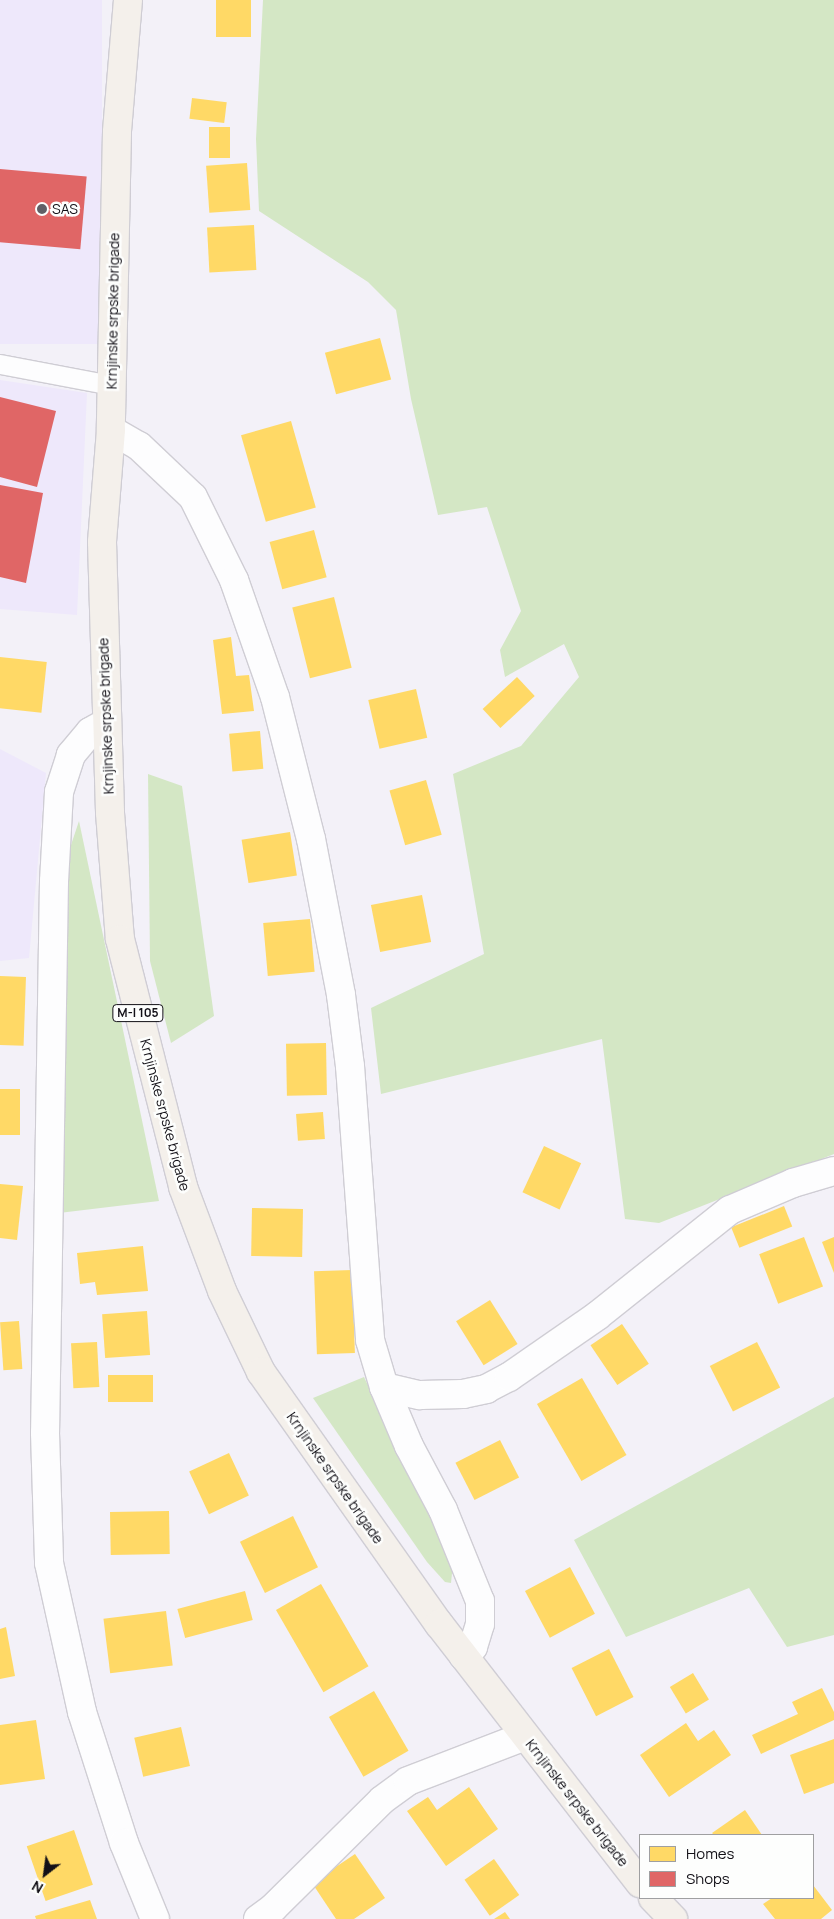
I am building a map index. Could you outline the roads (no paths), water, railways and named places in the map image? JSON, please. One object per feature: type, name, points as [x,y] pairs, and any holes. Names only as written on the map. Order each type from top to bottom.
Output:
[{"type":"main road","name":"Krnjinske srpske brigade","points":[[128,0],[117,132],[111,385],[112,430],[102,542],[106,723],[120,939],[183,1187],[216,1274],[261,1372],[463,1656],[639,1882]]},
{"type":"main road","points":[[655,1899],[672,1919]]},
{"type":"street","points":[[112,430],[138,446],[193,497],[234,580],[275,697],[310,838],[341,995],[350,1066],[370,1340],[384,1387],[409,1446],[443,1510],[480,1601],[480,1624],[473,1647],[463,1656]]},
{"type":"street","points":[[106,723],[90,732],[71,755],[59,792],[54,881],[45,1433],[49,1563],[82,1712],[124,1843],[155,1919]]},
{"type":"street","points":[[384,1387],[420,1395],[463,1394],[486,1389],[509,1377],[597,1316],[730,1210],[793,1183],[834,1171]]},
{"type":"street","points":[[258,1919],[273,1908],[382,1800],[408,1781],[525,1736]]},
{"type":"lane","points":[[0,364],[111,385]]},
{"type":"place","name":"SAS","points":[[42,209]]}]
